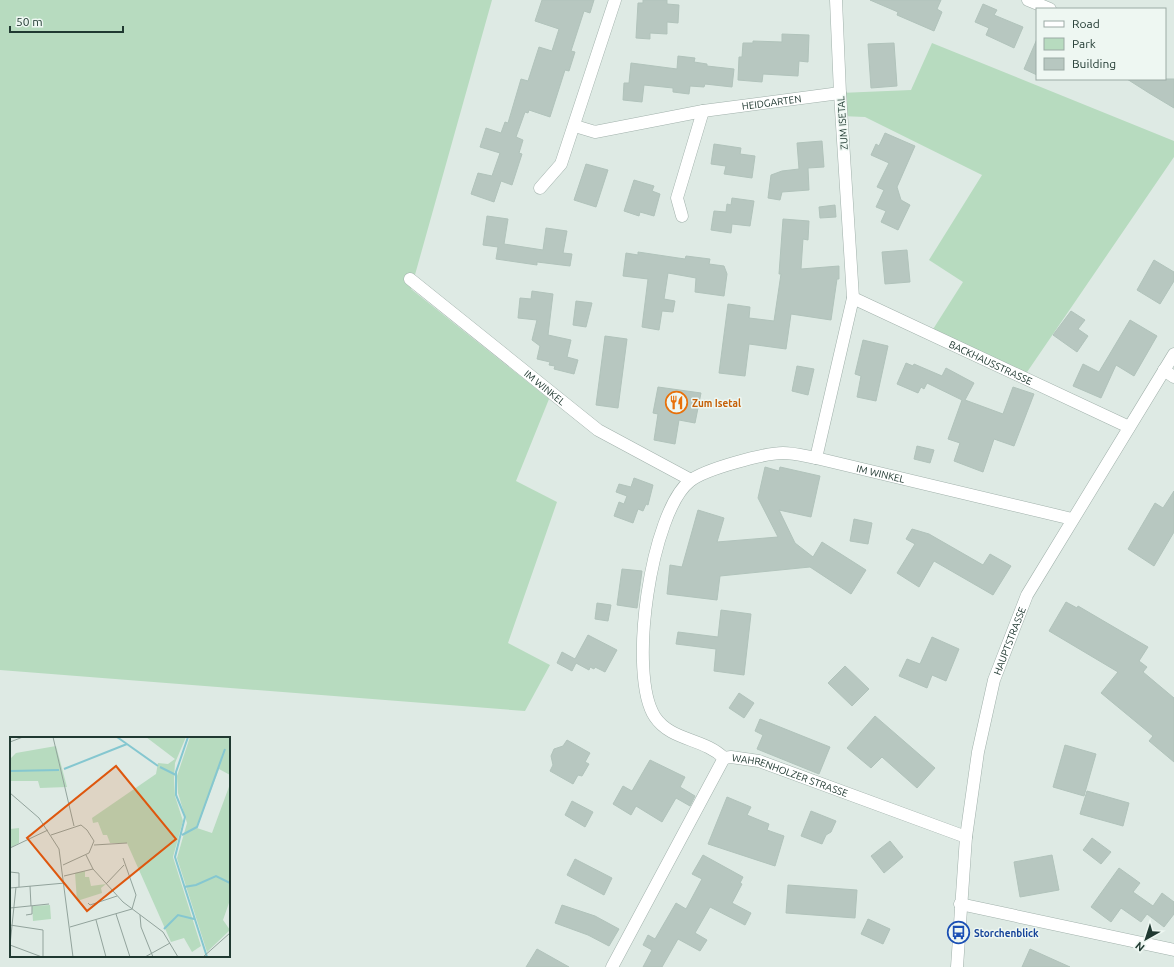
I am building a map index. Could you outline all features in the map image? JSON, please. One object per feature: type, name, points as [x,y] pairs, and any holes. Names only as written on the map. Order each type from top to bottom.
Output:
[{"type":"street","points":[[540,188],[561,164],[575,126],[615,0]]},
{"type":"street","name":"ZUM ISETAL","points":[[816,458],[853,298],[840,93],[836,0]]},
{"type":"street","points":[[1028,0],[1048,8]]},
{"type":"street","name":"HEIDGARTEN","points":[[575,126],[594,132],[703,112],[840,93]]},
{"type":"street","points":[[682,216],[677,198],[703,112]]},
{"type":"street","name":"IM WINKEL","points":[[410,279],[598,430],[691,480]]},
{"type":"street","name":"BACKHAUSSTRASSE","points":[[853,298],[1129,427]]},
{"type":"street","name":"HAUPTSTRASSE","points":[[956,967],[966,837],[978,752],[994,680],[1026,595],[1129,427],[1169,373],[1174,354]]},
{"type":"street","name":"IM WINKEL","points":[[724,758],[708,746],[671,732],[662,726],[648,706],[643,673],[644,618],[657,550],[667,515],[681,489],[691,480],[723,467],[782,453],[816,458],[1072,519]]},
{"type":"street","name":"WAHRENHOLZER STRASSE","points":[[612,967],[724,758],[731,757],[758,761],[966,837]]},
{"type":"street","points":[[960,904],[1174,950]]},
{"type":"green space","points":[[0,0],[492,0],[411,289],[549,399],[516,481],[557,502],[508,643],[550,665],[525,711],[0,670]]},
{"type":"green space","points":[[932,43],[1174,141],[1174,157],[1023,378],[930,334],[963,282],[929,260],[982,175],[865,117],[841,116],[840,93],[911,90]]},
{"type":"building","points":[[542,0],[594,0],[590,13],[584,11],[571,51],[575,52],[569,71],[565,70],[550,117],[529,110],[528,113],[525,112],[516,137],[523,140],[519,153],[522,154],[512,185],[501,181],[494,202],[471,194],[478,173],[492,176],[500,153],[480,147],[486,128],[501,133],[505,122],[508,123],[521,79],[528,81],[539,47],[552,51],[559,29],[535,21]]},
{"type":"building","points":[[643,0],[667,0],[667,4],[679,5],[678,23],[667,22],[667,34],[650,33],[650,39],[636,38],[638,3],[643,3]]},
{"type":"building","points":[[870,0],[941,0],[937,9],[942,12],[934,31],[897,15],[898,12]]},
{"type":"building","points":[[983,4],[997,10],[994,15],[1023,27],[1014,48],[986,35],[989,28],[975,22]]},
{"type":"building","points":[[782,34],[809,35],[808,62],[799,61],[798,76],[763,74],[762,82],[738,80],[739,57],[742,57],[743,43],[753,43],[753,41],[782,42]]},
{"type":"building","points":[[1036,41],[1036,75],[1024,69]]},
{"type":"building","points":[[894,43],[897,86],[871,88],[868,44]]},
{"type":"building","points":[[678,56],[695,58],[694,62],[707,64],[707,66],[734,69],[732,87],[705,84],[704,87],[690,86],[689,94],[673,92],[673,88],[644,85],[642,102],[623,100],[624,83],[629,83],[631,63],[677,69]]},
{"type":"building","points":[[1174,79],[1174,108],[1129,80]]},
{"type":"building","points":[[885,133],[915,146],[897,187],[901,200],[910,205],[898,230],[881,222],[886,211],[876,207],[884,190],[877,187],[889,163],[871,155],[876,144],[879,146]]},
{"type":"building","points":[[822,141],[824,167],[808,168],[809,190],[782,192],[780,200],[768,198],[771,175],[782,171],[799,169],[797,143]]},
{"type":"building","points":[[714,144],[741,148],[740,154],[755,156],[752,178],[724,174],[726,166],[711,164]]},
{"type":"building","points":[[586,164],[608,170],[596,207],[574,200]]},
{"type":"building","points":[[634,180],[654,186],[652,191],[660,194],[654,216],[640,212],[639,216],[624,211]]},
{"type":"building","points":[[732,198],[754,201],[750,226],[732,224],[731,233],[711,230],[714,211],[726,212],[727,204],[731,205]]},
{"type":"building","points":[[835,205],[836,217],[820,218],[819,207]]},
{"type":"building","points":[[487,216],[508,219],[504,244],[543,250],[546,228],[567,231],[563,253],[572,254],[570,266],[537,262],[537,265],[496,259],[498,247],[483,245]]},
{"type":"building","points":[[783,219],[809,221],[808,240],[803,239],[801,269],[839,266],[839,279],[837,279],[831,320],[791,314],[786,349],[749,344],[745,376],[719,373],[728,304],[750,307],[749,318],[774,321],[781,274],[779,274]]},
{"type":"building","points":[[907,250],[910,282],[885,284],[882,252]]},
{"type":"building","points":[[638,252],[685,259],[686,256],[710,259],[709,264],[724,266],[727,274],[724,296],[695,292],[696,278],[668,273],[664,299],[675,301],[673,312],[662,311],[659,330],[642,327],[648,279],[623,276],[626,253],[638,255]]},
{"type":"building","points":[[1154,260],[1174,272],[1174,281],[1160,304],[1137,290]]},
{"type":"building","points":[[532,291],[553,294],[548,335],[571,340],[567,357],[578,360],[574,374],[554,369],[555,366],[549,365],[550,362],[537,359],[540,346],[532,340],[537,320],[518,318],[520,298],[531,299]]},
{"type":"building","points":[[576,301],[592,303],[586,327],[573,325]]},
{"type":"building","points":[[1071,311],[1085,320],[1078,329],[1088,336],[1077,352],[1053,335]]},
{"type":"building","points":[[1130,320],[1157,336],[1134,376],[1116,365],[1101,398],[1073,386],[1083,364],[1099,372]]},
{"type":"building","points":[[605,336],[627,339],[618,408],[596,405]]},
{"type":"building","points":[[863,340],[888,346],[876,401],[857,397],[861,376],[855,374]]},
{"type":"building","points":[[906,363],[913,366],[914,364],[942,376],[946,368],[974,383],[965,400],[1003,414],[1013,387],[1034,394],[1014,446],[994,439],[983,472],[954,461],[960,443],[948,439],[962,400],[927,383],[924,389],[921,387],[918,393],[897,384]]},
{"type":"building","points":[[797,366],[814,369],[808,395],[792,391]]},
{"type":"building","name":"Zum Isetal","points":[[658,387],[701,393],[695,423],[679,420],[675,444],[654,440],[658,414],[653,413]]},
{"type":"building","points":[[917,446],[934,450],[930,463],[914,459]]},
{"type":"building","points":[[765,467],[779,471],[780,467],[820,476],[811,517],[779,510],[795,543],[813,557],[822,542],[866,570],[851,594],[810,567],[720,576],[717,600],[667,594],[670,565],[682,567],[698,510],[724,518],[717,542],[778,537],[758,498]]},
{"type":"building","points":[[634,478],[653,485],[648,505],[646,504],[643,511],[638,509],[633,523],[614,516],[619,502],[624,504],[627,496],[616,492],[619,484],[631,487]]},
{"type":"building","points":[[1174,491],[1174,532],[1154,566],[1128,549],[1155,503],[1163,508]]},
{"type":"building","points":[[854,519],[872,523],[868,544],[850,541]]},
{"type":"building","points":[[912,529],[929,534],[983,565],[990,554],[1011,566],[993,595],[934,561],[919,587],[897,573],[915,544],[906,539]]},
{"type":"building","points":[[622,569],[642,571],[637,608],[617,605]]},
{"type":"building","points":[[1066,602],[1077,608],[1078,606],[1148,647],[1139,661],[1147,667],[1143,672],[1174,698],[1174,762],[1149,741],[1153,736],[1101,693],[1118,672],[1049,631]]},
{"type":"building","points":[[597,603],[611,605],[608,621],[595,619]]},
{"type":"building","points":[[721,610],[751,614],[744,675],[714,671],[716,649],[676,644],[678,632],[718,637]]},
{"type":"building","points":[[588,635],[617,650],[605,672],[595,667],[594,669],[590,667],[589,670],[576,663],[572,671],[557,663],[562,652],[575,659]]},
{"type":"building","points":[[932,637],[959,649],[946,681],[932,675],[927,688],[899,676],[907,659],[920,664]]},
{"type":"building","points":[[845,666],[869,689],[852,706],[828,683]]},
{"type":"building","points":[[739,693],[754,703],[744,718],[729,708]]},
{"type":"building","points":[[875,716],[935,768],[917,788],[882,757],[871,768],[847,748]]},
{"type":"building","points":[[760,719],[830,747],[819,774],[757,749],[763,735],[755,731]]},
{"type":"building","points":[[567,740],[590,753],[585,762],[589,764],[582,776],[578,775],[573,784],[550,771],[553,765],[551,756],[554,749],[563,746]]},
{"type":"building","points":[[1065,745],[1096,754],[1084,796],[1053,787]]},
{"type":"building","points":[[650,760],[685,777],[680,787],[695,796],[690,806],[676,798],[662,822],[636,806],[631,815],[613,804],[623,786],[632,791]]},
{"type":"building","points":[[1087,791],[1129,803],[1123,826],[1080,814]]},
{"type":"building","points":[[727,797],[751,807],[747,815],[769,824],[767,830],[784,836],[775,866],[708,844]]},
{"type":"building","points":[[572,801],[593,812],[585,827],[565,815]]},
{"type":"building","points":[[811,811],[836,821],[831,832],[826,835],[822,844],[801,836]]},
{"type":"building","points":[[1092,838],[1111,852],[1101,864],[1083,850]]},
{"type":"building","points":[[890,841],[903,857],[884,873],[871,856]]},
{"type":"building","points":[[703,855],[743,877],[740,883],[742,884],[732,903],[751,913],[745,925],[710,907],[695,933],[707,940],[700,951],[678,939],[662,967],[643,967],[652,950],[643,945],[648,935],[655,939],[676,903],[686,909],[702,879],[692,874]]},
{"type":"building","points":[[1052,855],[1059,890],[1020,897],[1014,862]]},
{"type":"building","points":[[575,859],[612,878],[604,895],[567,875]]},
{"type":"building","points":[[1119,868],[1140,883],[1133,892],[1153,906],[1162,893],[1174,902],[1174,914],[1164,927],[1147,914],[1141,922],[1121,908],[1111,922],[1091,907]]},
{"type":"building","points":[[788,885],[857,890],[855,918],[786,913]]},
{"type":"building","points":[[562,905],[595,916],[619,929],[609,946],[588,935],[555,923]]},
{"type":"building","points":[[868,919],[890,929],[883,944],[861,934]]},
{"type":"building","points":[[537,949],[569,967],[526,967]]},
{"type":"building","points":[[1030,949],[1070,967],[1022,967]]},
{"type":"place","name":"Zum Isetal","points":[[677,403]]},
{"type":"place","name":"Storchenblick","points":[[959,933]]}]
